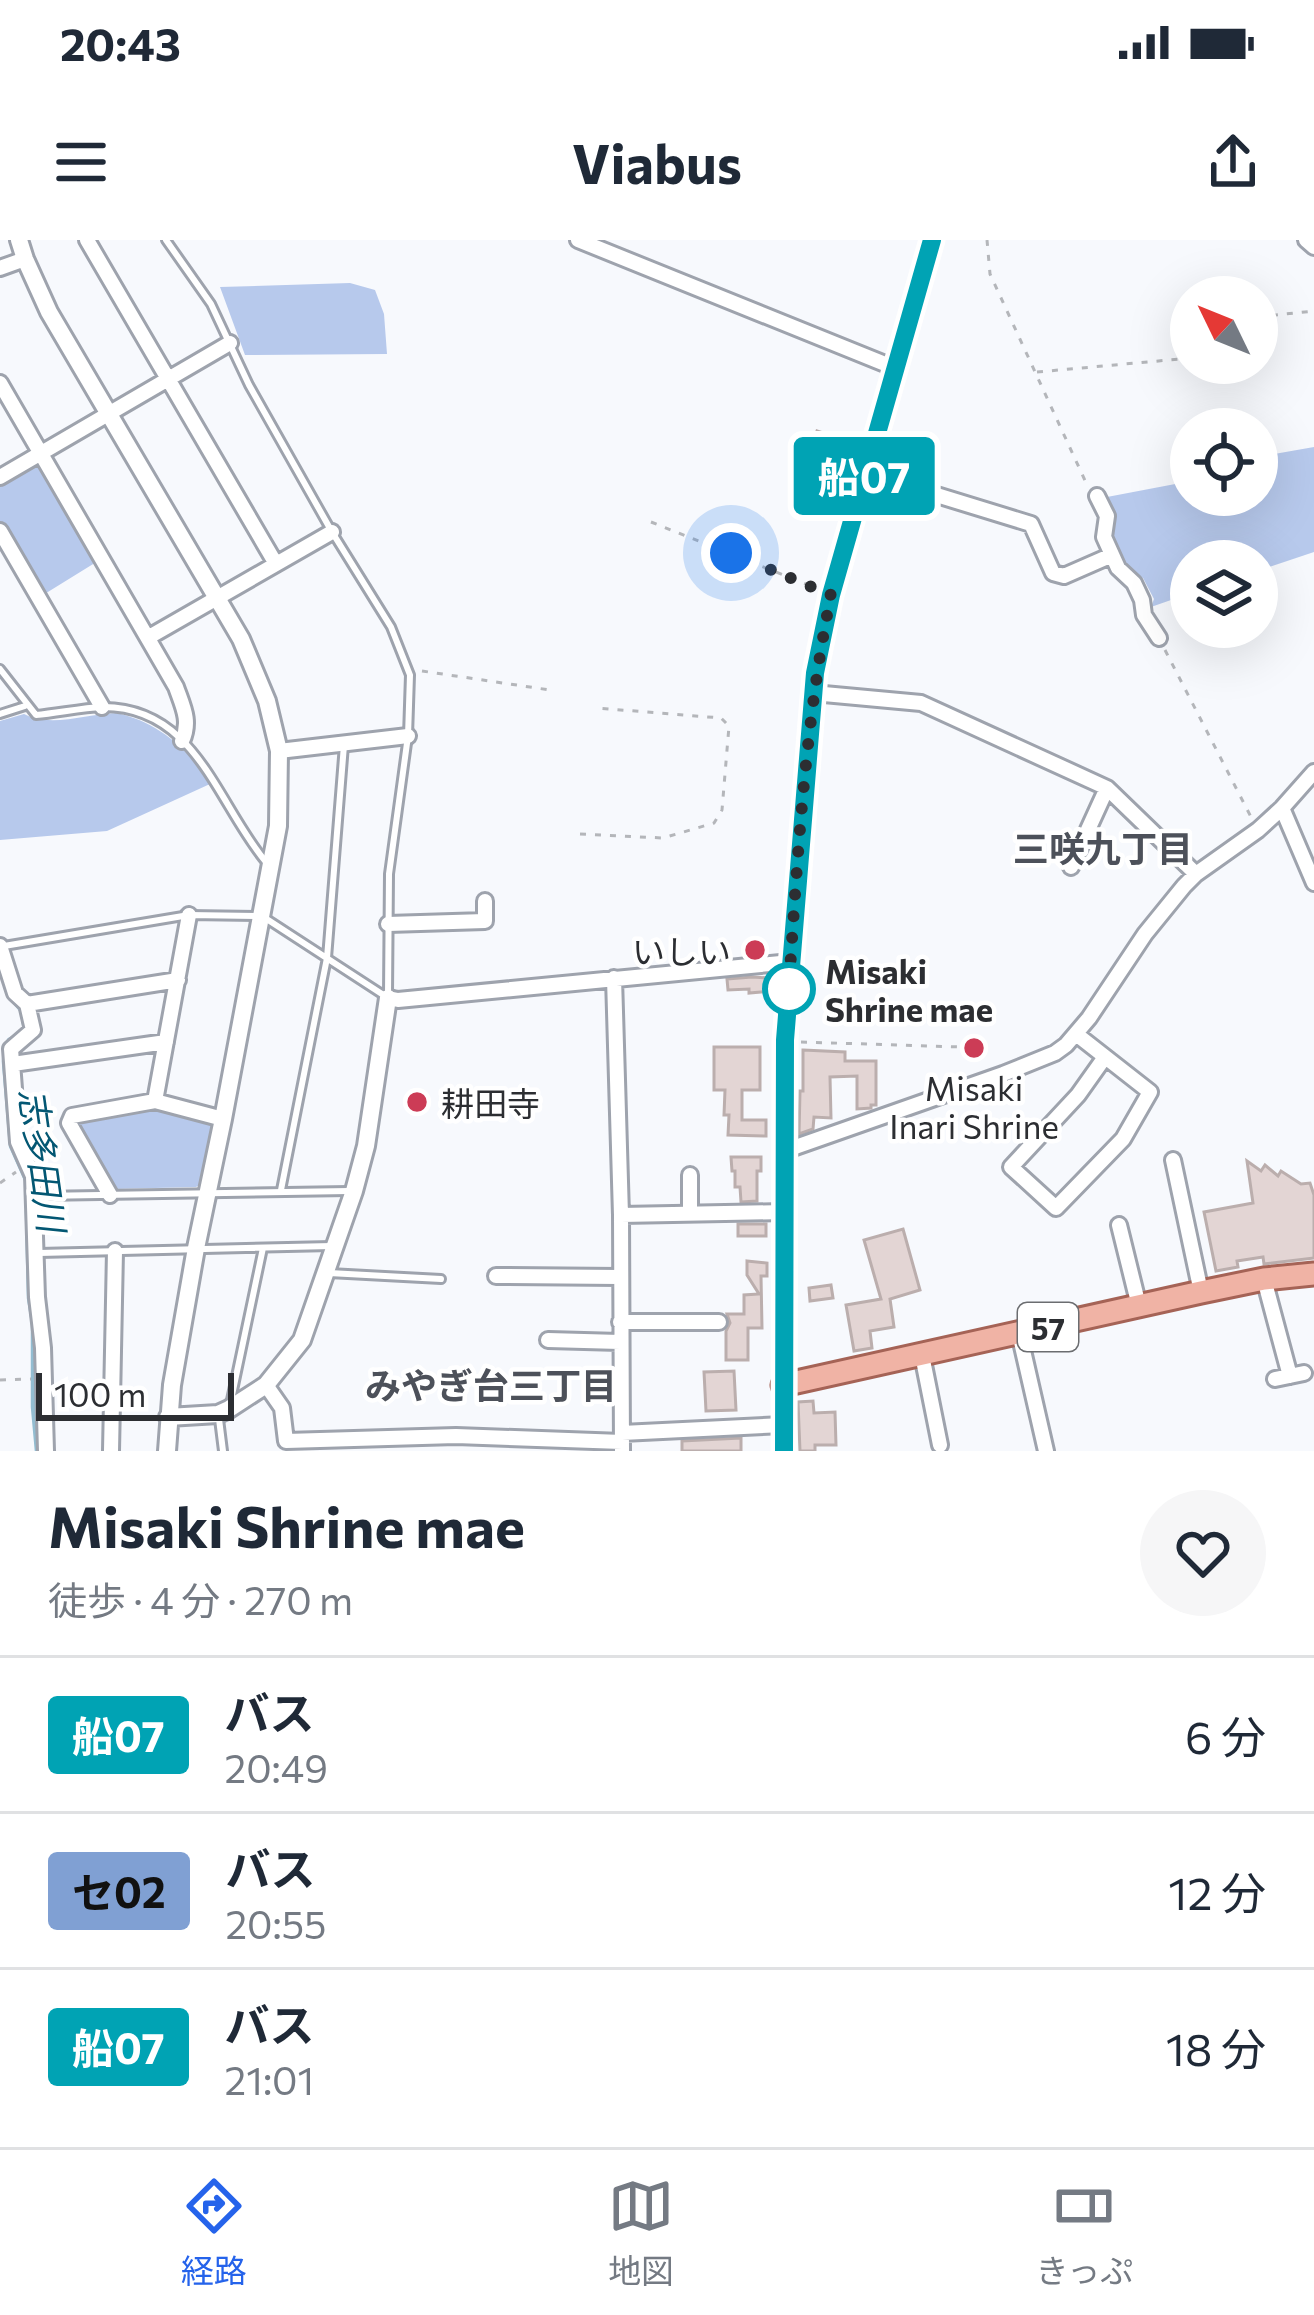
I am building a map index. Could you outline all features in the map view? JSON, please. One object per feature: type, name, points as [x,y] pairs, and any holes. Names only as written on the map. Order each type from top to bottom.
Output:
[{"type":"main road","points":[[784,1451],[785,1040],[813,693],[831,595],[932,240]]},
{"type":"main road","name":"57","points":[[783,1385],[1201,1292],[1314,1274]]},
{"type":"street","points":[[19,240],[49,312],[242,639],[279,751],[278,826],[196,1248],[168,1417],[167,1451]]},
{"type":"street","points":[[87,240],[277,564]]},
{"type":"street","points":[[578,240],[896,368]]},
{"type":"street","points":[[1306,240],[1314,247]]},
{"type":"street","points":[[0,268],[25,259]]},
{"type":"street","points":[[0,477],[230,343]]},
{"type":"street","points":[[0,383],[176,688],[187,718],[182,741]]},
{"type":"street","points":[[865,473],[1031,524],[1053,573],[1064,576],[1112,555]]},
{"type":"street","points":[[1097,496],[1107,516],[1105,537],[1112,555],[1134,583],[1144,615],[1159,638]]},
{"type":"street","points":[[0,531],[103,707]]},
{"type":"street","points":[[148,637],[332,532]]},
{"type":"street","points":[[813,693],[921,703],[1107,788],[1196,874]]},
{"type":"street","points":[[279,751],[408,736]]},
{"type":"street","points":[[784,1151],[1055,1053],[1076,1034],[1145,934],[1196,874],[1258,830],[1312,778]]},
{"type":"street","points":[[1071,867],[1107,788]]},
{"type":"street","points":[[1282,808],[1314,883]]},
{"type":"street","points":[[388,924],[485,921],[485,901]]},
{"type":"street","points":[[155,1101],[189,915]]},
{"type":"street","points":[[0,946],[15,993],[27,1004],[33,1030],[11,1049],[18,1142],[33,1176],[46,1451]]},
{"type":"street","points":[[168,1417],[224,1412],[266,1385],[302,1340],[366,1146],[388,998],[790,962]]},
{"type":"street","points":[[614,978],[622,1442]]},
{"type":"street","points":[[27,1004],[178,980]]},
{"type":"street","points":[[1076,1034],[1150,1092],[1123,1138],[1056,1208],[1011,1166],[1078,1095],[1105,1057]]},
{"type":"street","points":[[14,1064],[166,1042]]},
{"type":"street","points":[[110,1195],[69,1123],[72,1116],[155,1101],[224,1119]]},
{"type":"street","points":[[1173,1160],[1201,1292]]},
{"type":"street","points":[[690,1175],[690,1214]]},
{"type":"street","points":[[620,1215],[784,1212]]},
{"type":"street","points":[[1119,1225],[1139,1306]]},
{"type":"street","points":[[111,1451],[115,1251]]},
{"type":"street","points":[[496,1276],[619,1277]]},
{"type":"street","points":[[1264,1279],[1290,1376]]},
{"type":"street","points":[[620,1322],[718,1322]]},
{"type":"street","points":[[1019,1333],[1046,1451]]},
{"type":"street","points":[[548,1340],[620,1342]]},
{"type":"street","points":[[922,1355],[940,1445]]},
{"type":"street","points":[[266,1385],[282,1408],[286,1441],[622,1442],[783,1425]]},
{"type":"lane","points":[[166,240],[211,304],[249,385],[392,627],[408,669],[408,736],[388,874],[388,998]]},
{"type":"lane","points":[[0,669],[36,715],[103,707],[161,722],[208,770],[271,868]]},
{"type":"lane","points":[[0,714],[27,705]]},
{"type":"lane","points":[[281,1190],[327,958],[344,745]]},
{"type":"lane","points":[[0,946],[189,915],[262,916],[388,998]]},
{"type":"lane","points":[[34,1196],[354,1191]]},
{"type":"lane","points":[[36,1253],[334,1246]]},
{"type":"lane","points":[[223,1451],[224,1412],[263,1247]]},
{"type":"lane","points":[[326,1273],[441,1279]]},
{"type":"path","points":[[987,240],[990,274],[1088,488],[1097,496]]},
{"type":"path","points":[[1278,315],[1314,311]]},
{"type":"path","points":[[1035,372],[1170,360]]},
{"type":"path","points":[[651,522],[831,595]]},
{"type":"path","points":[[1159,638],[1258,830]]},
{"type":"path","points":[[408,669],[550,690]]},
{"type":"path","points":[[580,834],[663,838],[714,823],[722,810],[729,726],[722,718],[597,708]]},
{"type":"path","points":[[796,1042],[961,1047]]},
{"type":"path","points":[[0,1183],[9,1176]]},
{"type":"path","points":[[0,1380],[33,1379]]},
{"type":"shaded area","points":[[350,283],[375,290],[384,314],[387,354],[245,355],[220,287]]},
{"type":"shaded area","points":[[1314,447],[1314,552],[1278,564],[1278,540],[1170,540],[1170,600],[1151,607],[1154,599],[1143,578],[1132,575],[1113,536],[1115,515],[1107,497],[1170,485],[1170,516],[1278,516],[1278,453]]},
{"type":"shaded area","points":[[35,461],[98,561],[43,595],[0,523],[0,482]]},
{"type":"shaded area","points":[[116,713],[170,738],[210,784],[107,831],[0,840],[0,721],[24,714],[57,720]]},
{"type":"shaded area","points":[[159,1107],[214,1124],[203,1183],[114,1189],[75,1127],[77,1118]]},
{"type":"building","points":[[817,431],[835,437],[823,474],[805,468]]},
{"type":"building","points":[[770,978],[771,991],[728,990],[727,979]]},
{"type":"building","points":[[714,1047],[760,1047],[760,1090],[742,1090],[742,1120],[766,1120],[766,1136],[728,1135],[725,1090],[714,1090]]},
{"type":"building","points":[[803,1050],[845,1052],[845,1061],[876,1061],[876,1105],[857,1109],[857,1076],[830,1077],[831,1118],[814,1117],[813,1129],[799,1134]]},
{"type":"building","points":[[731,1157],[761,1157],[757,1201],[741,1202]]},
{"type":"building","points":[[1247,1161],[1261,1171],[1265,1165],[1278,1176],[1281,1171],[1301,1184],[1310,1183],[1314,1258],[1264,1264],[1263,1257],[1216,1271],[1204,1212],[1253,1203]]},
{"type":"building","points":[[738,1224],[766,1224],[766,1236],[738,1236]]},
{"type":"building","points":[[903,1229],[920,1290],[890,1299],[894,1327],[870,1331],[872,1348],[854,1351],[846,1305],[881,1299],[864,1240]]},
{"type":"building","points":[[747,1261],[767,1263],[767,1276],[761,1276],[762,1328],[748,1328],[748,1360],[726,1360],[727,1314],[744,1314],[744,1295],[759,1294],[747,1275]]},
{"type":"building","points":[[831,1285],[833,1298],[810,1301],[809,1288]]},
{"type":"building","points":[[734,1371],[736,1410],[706,1411],[704,1372]]},
{"type":"building","points":[[813,1401],[814,1413],[835,1412],[836,1445],[800,1451],[798,1402]]},
{"type":"building","points":[[741,1438],[741,1451],[682,1451],[682,1441]]},
{"type":"waterway","name":"志多田川","points":[[11,998],[22,1011],[25,1030]]},
{"type":"waterway","name":"志多田川","points":[[17,1036],[5,1047],[4,1062],[11,1146],[27,1182]]},
{"type":"waterway","name":"志多田川","points":[[27,1211],[37,1451]]},
{"type":"bus line","name":"船07","points":[[784,1451],[785,1040],[815,673],[831,595],[932,240]]},
{"type":"place","name":"いしい","points":[[755,950]]},
{"type":"place","name":"Misaki Shrine mae","points":[[789,989]]},
{"type":"place","name":"Misaki Inari Shrine","points":[[974,1048]]},
{"type":"place","name":"耕田寺","points":[[417,1102]]},
{"type":"district","name":"三咲九丁目","points":[[1103,847]]},
{"type":"district","name":"みやぎ台三丁目","points":[[491,1384]]},
{"type":"route","points":[[731,553],[831,595],[809,724],[788,1001],[789,989]]}]
